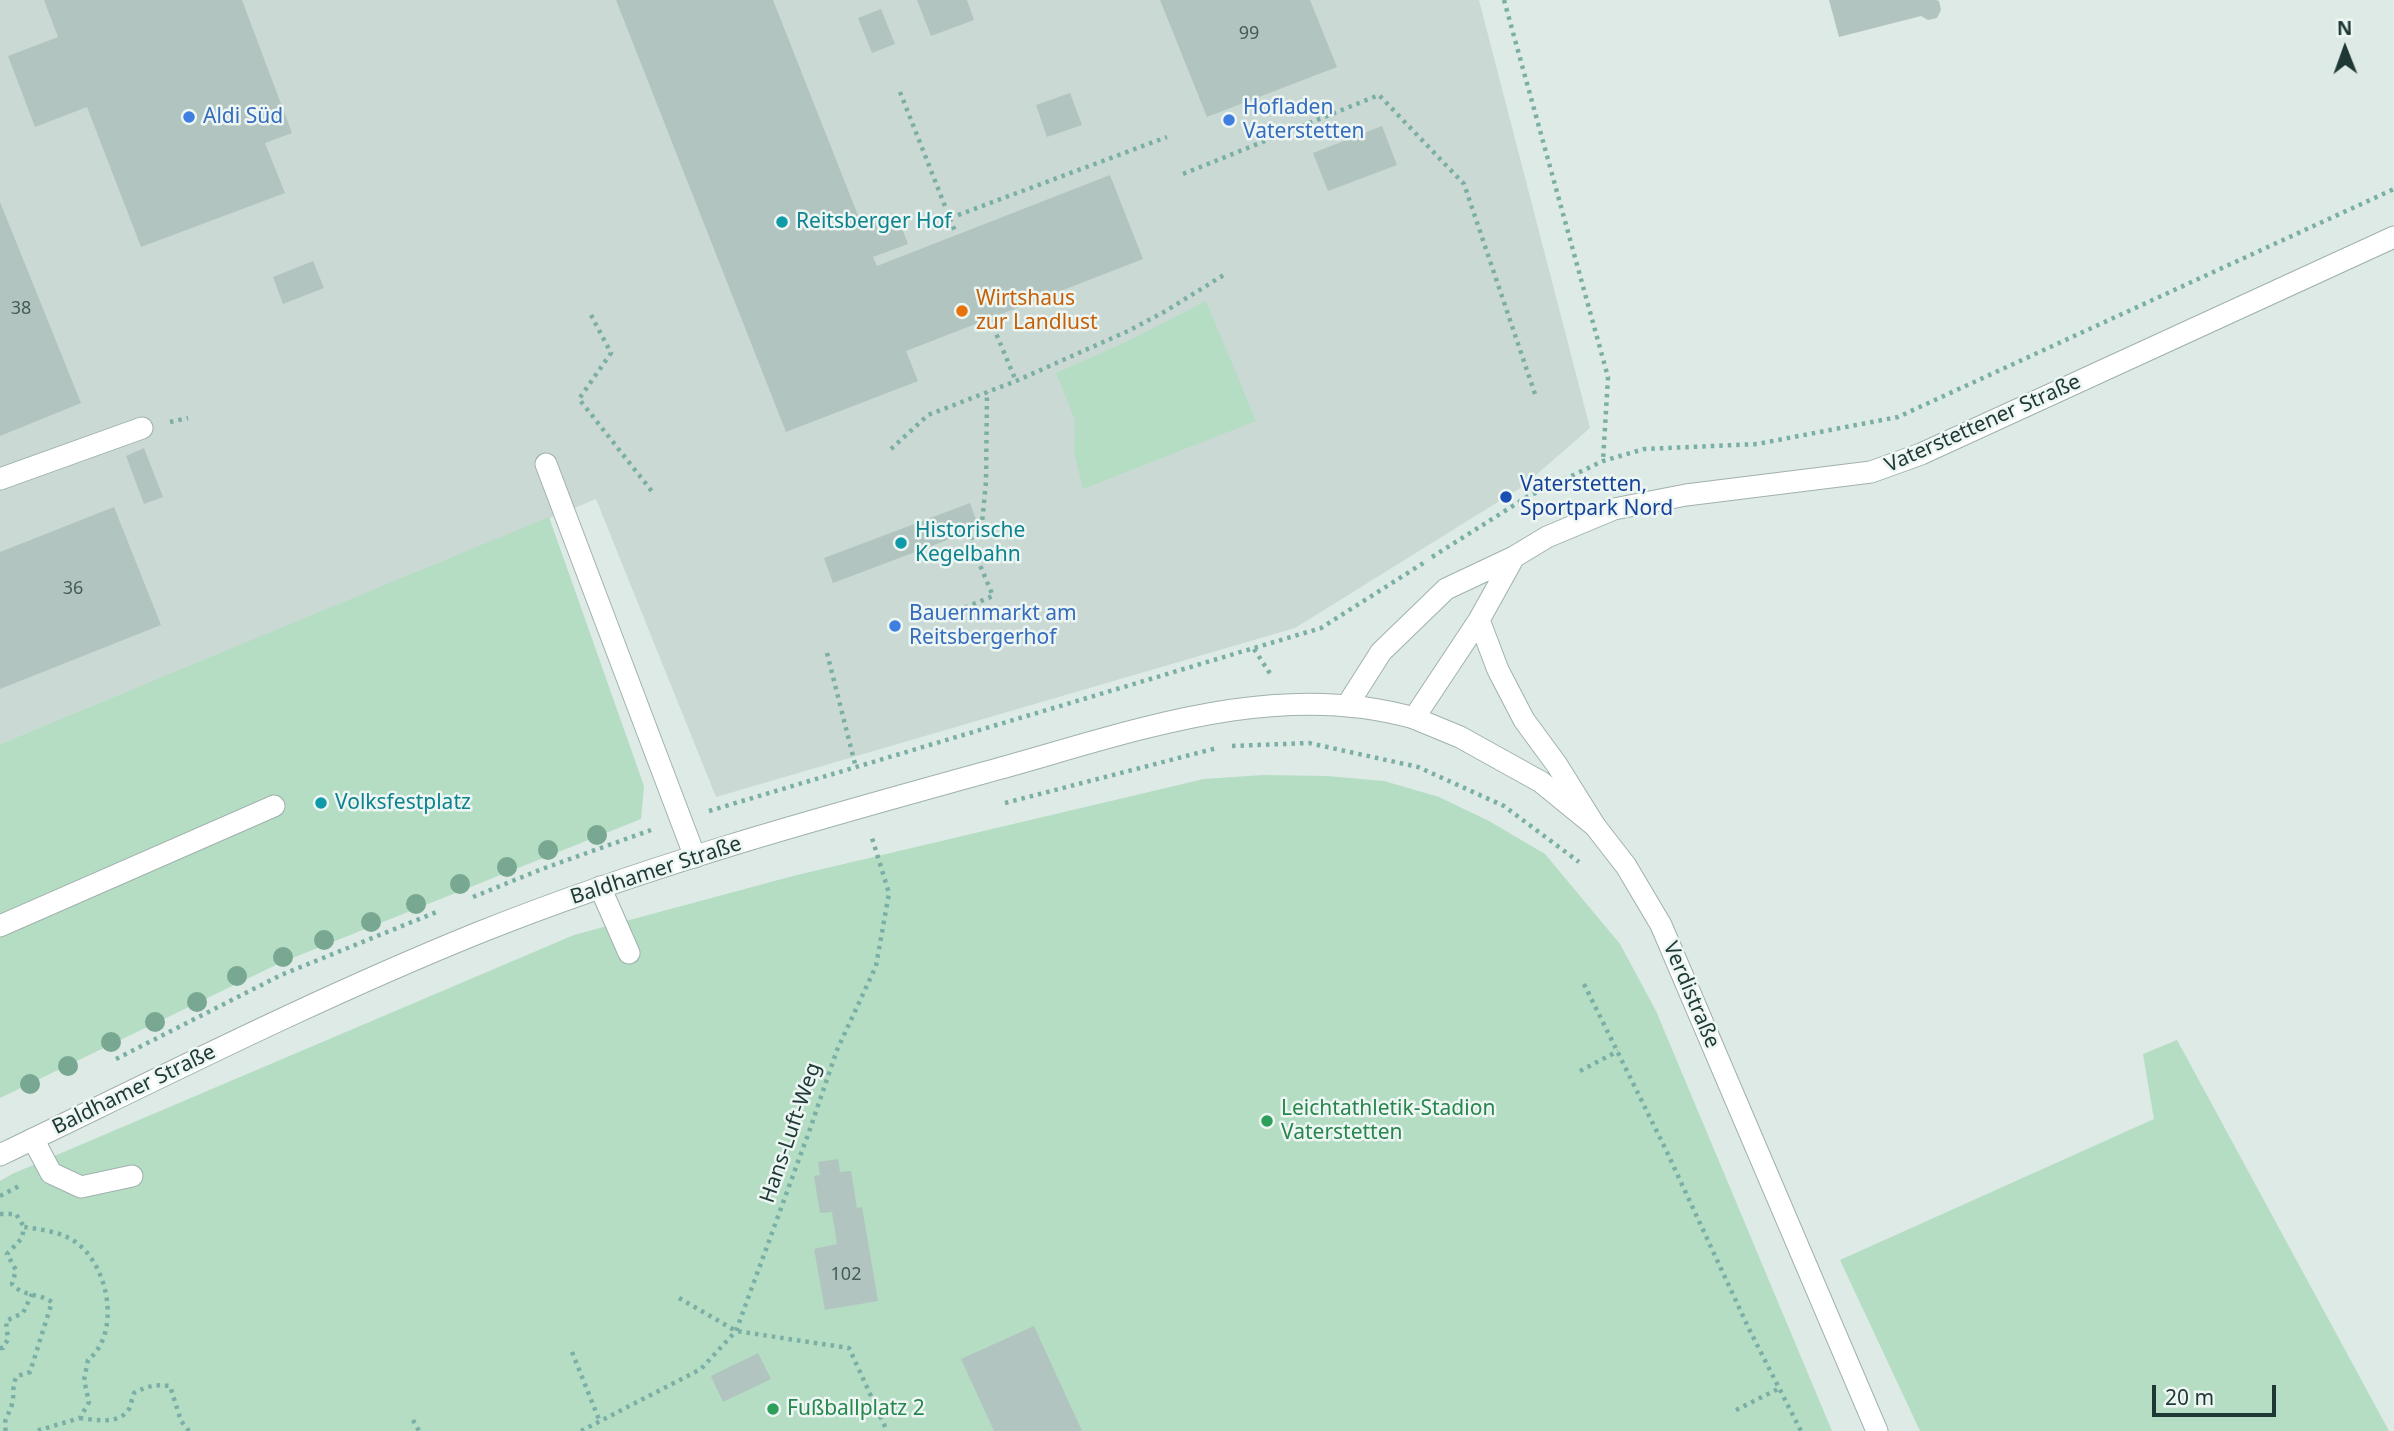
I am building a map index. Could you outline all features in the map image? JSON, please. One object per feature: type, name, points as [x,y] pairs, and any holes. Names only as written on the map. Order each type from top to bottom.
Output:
[{"type":"street","name":"Vaterstettener Straße","points":[[1349,704],[1381,652],[1446,589],[1514,557],[1548,537],[1614,509],[1686,495],[1871,472],[1909,459],[2394,237]]},
{"type":"street","points":[[0,479],[142,428]]},
{"type":"street","points":[[546,464],[695,857]]},
{"type":"street","points":[[1414,718],[1479,620],[1514,557]]},
{"type":"street","points":[[1479,620],[1498,670],[1524,720],[1557,765],[1595,826]]},
{"type":"street","name":"Baldhamer Straße","points":[[0,1155],[198,1058],[362,982],[478,933],[600,887],[862,807],[1155,725],[1207,714],[1289,703],[1349,704]]},
{"type":"street","name":"Verdistraße","points":[[1349,704],[1414,718],[1460,737],[1530,776],[1595,826],[1626,866],[1661,925],[1877,1431]]},
{"type":"street","points":[[0,926],[274,806]]},
{"type":"street","points":[[600,887],[629,953]]},
{"type":"street","points":[[33,1139],[51,1173],[81,1187],[132,1176]]},
{"type":"path","points":[[1504,0],[1608,377],[1603,461]]},
{"type":"path","points":[[900,92],[956,234]]},
{"type":"path","points":[[1183,174],[1379,95],[1464,184],[1536,397]]},
{"type":"path","points":[[950,218],[1167,137]]},
{"type":"path","points":[[468,899],[542,869],[682,819],[1321,628],[1527,497],[1603,461],[1644,449],[1757,444],[1898,417],[2394,189]]},
{"type":"path","points":[[891,449],[928,415],[1016,381],[1128,331],[1164,312],[1227,272]]},
{"type":"path","points":[[591,316],[611,353],[579,399],[654,494]]},
{"type":"path","points":[[990,319],[1016,381]]},
{"type":"path","points":[[949,614],[993,596],[969,538],[981,533],[986,482],[987,391]]},
{"type":"path","name":"Hans-Luft-Weg","points":[[581,1431],[701,1369],[736,1331],[837,1050],[876,966],[889,893],[862,807],[856,767],[827,653]]},
{"type":"path","points":[[994,806],[1223,746],[1309,743],[1418,766],[1504,806],[1586,867]]},
{"type":"path","points":[[107,1064],[281,975],[443,909]]},
{"type":"path","points":[[1584,984],[1749,1329],[1801,1431]]},
{"type":"path","points":[[1580,1072],[1618,1051]]},
{"type":"path","points":[[0,1214],[16,1214],[24,1227],[22,1238],[7,1254],[16,1270],[12,1284],[19,1292],[45,1297],[52,1302],[30,1372],[18,1376],[12,1384],[13,1403],[6,1415],[6,1431]]},
{"type":"path","points":[[24,1227],[68,1237],[88,1254],[103,1283],[108,1307],[107,1332],[95,1354],[88,1360],[84,1380],[89,1402],[80,1418]]},
{"type":"path","points":[[0,1348],[3,1348],[8,1339],[6,1321],[23,1313],[32,1294]]},
{"type":"path","points":[[679,1298],[736,1331],[849,1348],[887,1431]]},
{"type":"path","points":[[572,1352],[600,1422]]},
{"type":"path","points":[[36,1431],[80,1418],[116,1419],[128,1411],[134,1393],[149,1385],[170,1386],[181,1421],[189,1431]]},
{"type":"path","points":[[1736,1410],[1780,1388]]},
{"type":"path","points":[[413,1420],[419,1431]]},
{"type":"shaded area","points":[[0,0],[1479,0],[1590,428],[1522,487],[1295,628],[716,797],[596,499],[0,744]]},
{"type":"green space","points":[[1206,301],[1256,421],[1083,489],[1074,452],[1075,420],[1056,373],[1128,341]]},
{"type":"green space","name":"Volksfestplatz","points":[[549,517],[644,786],[641,819],[280,963],[0,1098],[0,744]]},
{"type":"green space","points":[[1263,775],[1327,776],[1384,781],[1439,797],[1489,821],[1545,854],[1620,944],[1656,1011],[1832,1431],[0,1431],[0,1181],[12,1174],[574,935],[793,876],[1204,779]]},
{"type":"green space","points":[[2177,1040],[2389,1431],[1920,1431],[1840,1260],[2154,1119],[2143,1054]]},
{"type":"building","name":"Aldi Süd","points":[[44,0],[242,0],[292,133],[265,143],[285,193],[141,247],[87,107],[35,127],[8,56],[58,37]]},
{"type":"building","name":"Reitsberger Hof","points":[[616,0],[773,0],[863,228],[897,215],[908,244],[873,257],[877,266],[1110,175],[1143,259],[906,351],[918,381],[786,432]]},
{"type":"building","points":[[917,0],[967,0],[974,20],[931,36]]},
{"type":"building","points":[[1160,0],[1310,0],[1337,67],[1207,117]]},
{"type":"building","points":[[1829,0],[1936,0],[1939,1],[1941,10],[1937,18],[1928,20],[1921,16],[1839,37]]},
{"type":"building","points":[[881,9],[895,44],[872,53],[858,18]]},
{"type":"building","points":[[1070,93],[1082,125],[1047,137],[1036,105]]},
{"type":"building","points":[[1382,126],[1397,165],[1328,191],[1313,153]]},
{"type":"building","points":[[0,202],[81,403],[0,436]]},
{"type":"building","points":[[313,261],[324,288],[283,304],[273,277]]},
{"type":"building","points":[[144,448],[163,497],[144,504],[126,456]]},
{"type":"building","name":"Historische Kegelbahn","points":[[970,503],[979,528],[833,583],[824,558]]},
{"type":"building","points":[[114,507],[161,625],[0,689],[0,552]]},
{"type":"building","points":[[838,1159],[840,1172],[851,1171],[857,1208],[862,1207],[878,1301],[825,1310],[814,1249],[837,1244],[832,1212],[820,1213],[814,1176],[820,1175],[818,1162]]},
{"type":"building","points":[[1034,1326],[1082,1431],[994,1431],[961,1359]]},
{"type":"building","points":[[758,1353],[771,1379],[723,1402],[711,1376]]},
{"type":"place","name":"Aldi Süd","points":[[189,117]]},
{"type":"place","name":"Hofladen Vaterstetten","points":[[1229,120]]},
{"type":"place","name":"Reitsberger Hof","points":[[782,222]]},
{"type":"place","name":"Wirtshaus zur Landlust","points":[[962,311]]},
{"type":"place","name":"Vaterstetten, Sportpark Nord","points":[[1506,497]]},
{"type":"place","name":"Historische Kegelbahn","points":[[901,543]]},
{"type":"place","name":"Bauernmarkt am Reitsbergerhof","points":[[895,626]]},
{"type":"place","name":"Volksfestplatz","points":[[321,803]]},
{"type":"place","name":"Leichtathletik-Stadion Vaterstetten","points":[[1267,1121]]},
{"type":"place","name":"Fußballplatz 2","points":[[773,1409]]}]
